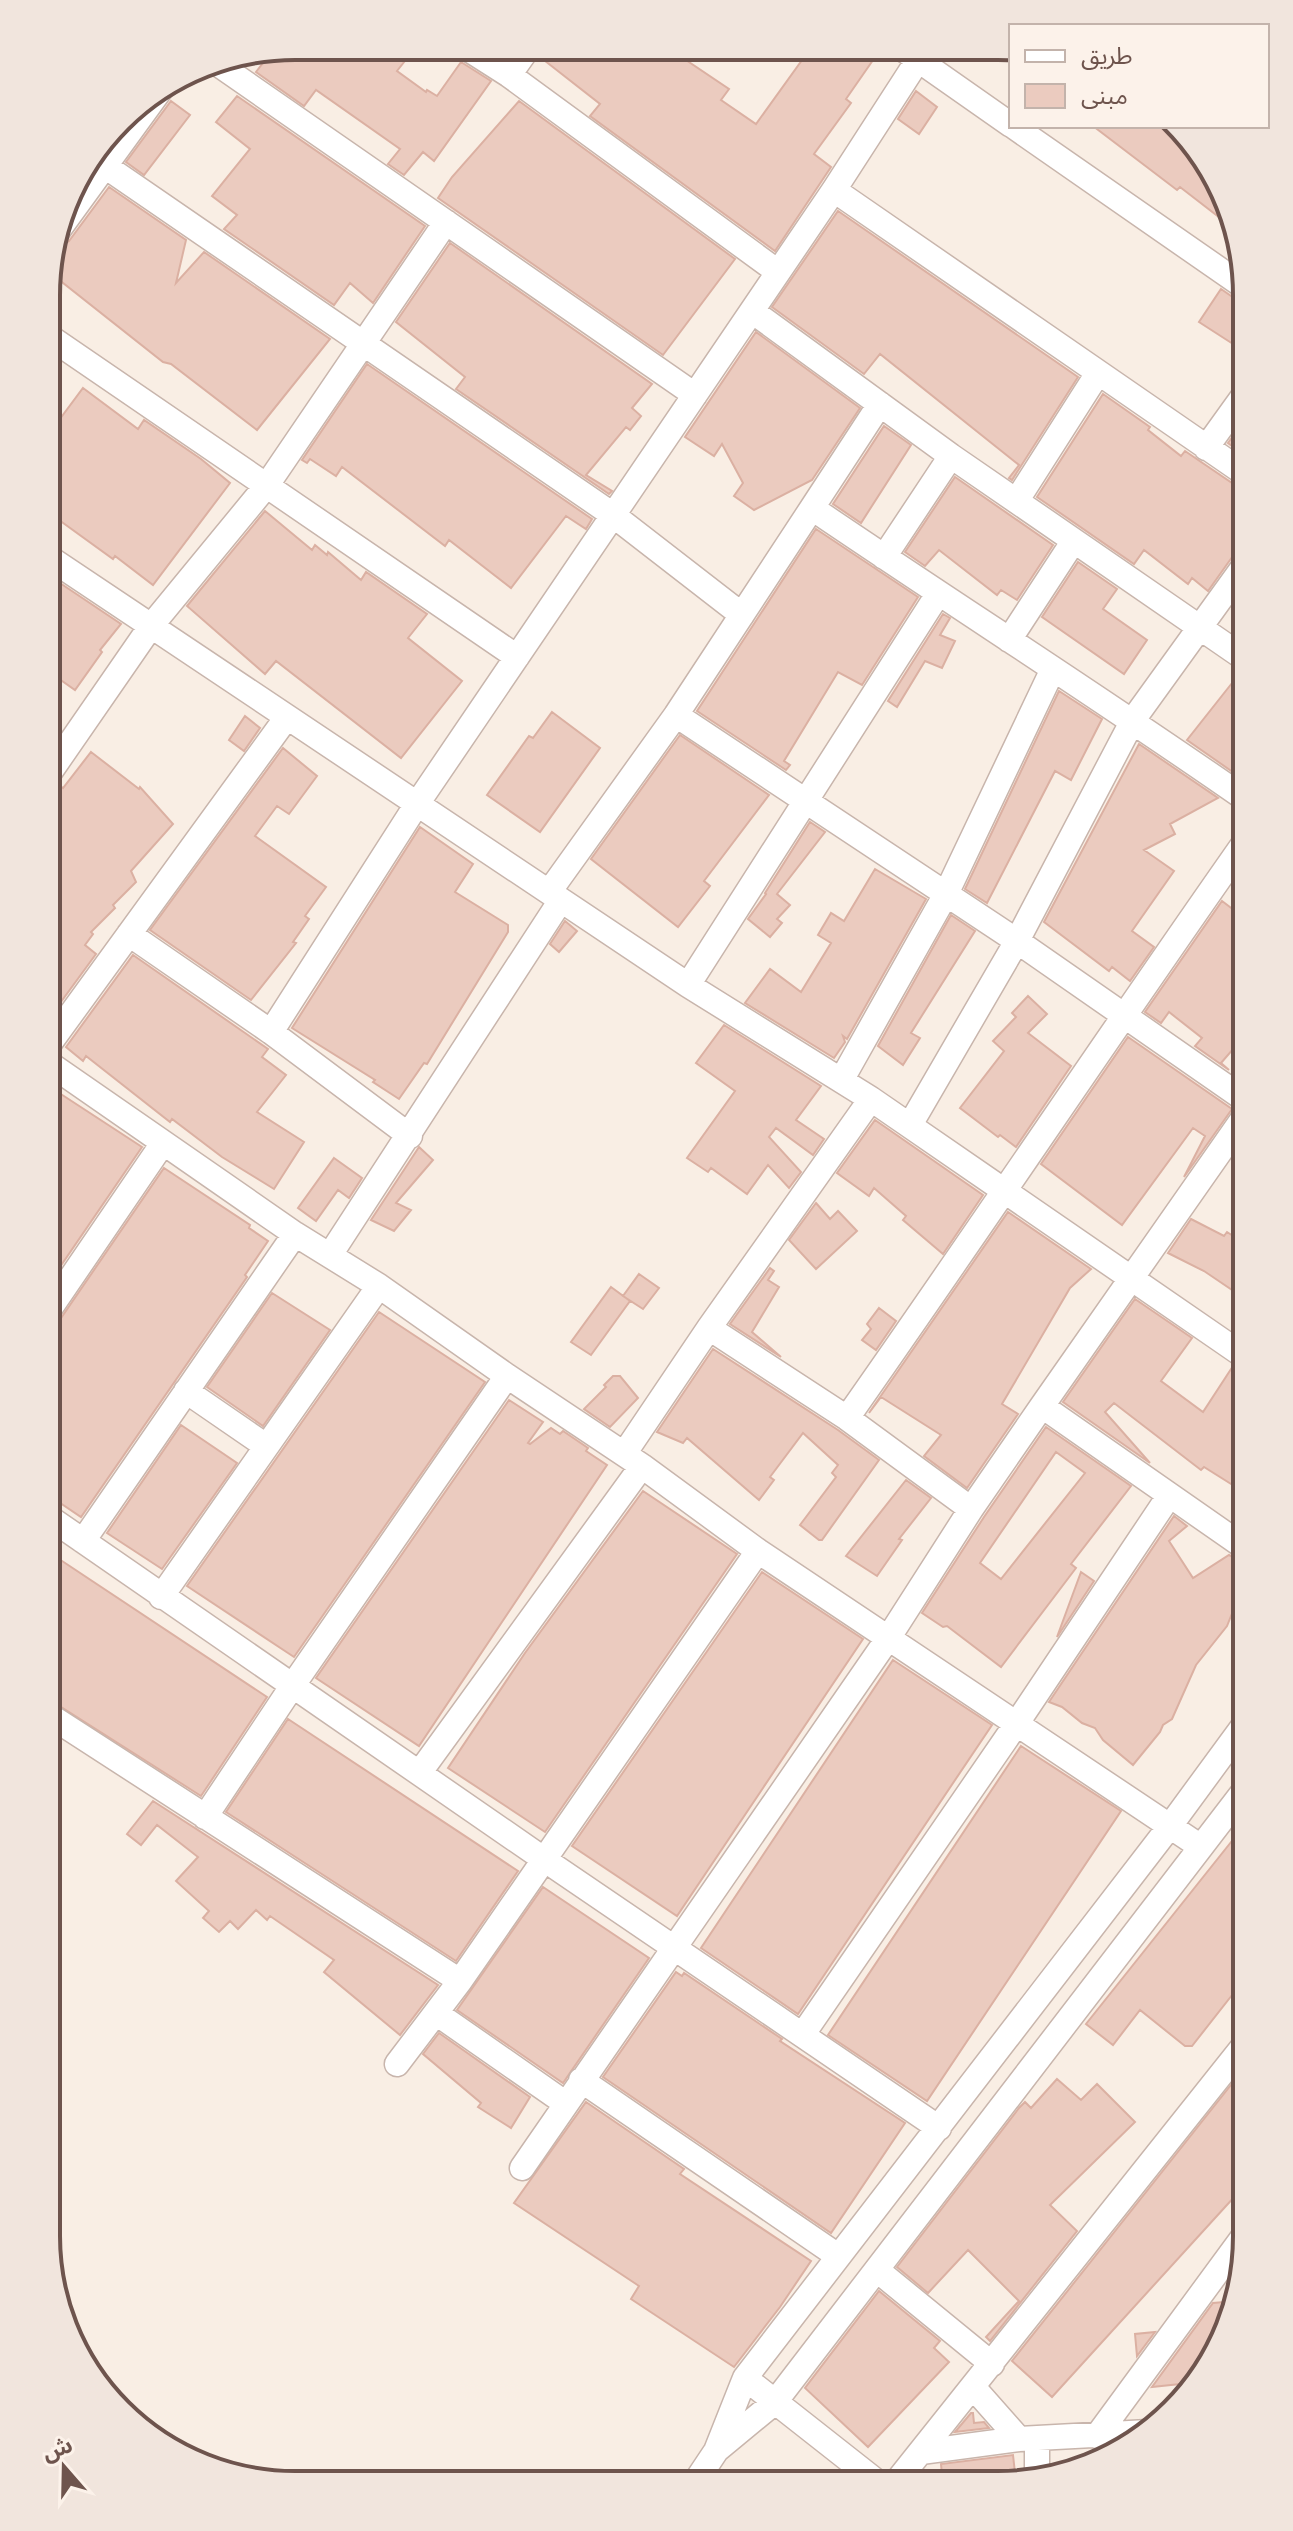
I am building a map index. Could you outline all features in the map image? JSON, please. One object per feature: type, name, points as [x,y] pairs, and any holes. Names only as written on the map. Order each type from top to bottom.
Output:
[{"type":"street","points":[[271,1032],[417,804],[834,190],[908,60]]},
{"type":"street","points":[[918,60],[1009,123]]},
{"type":"street","points":[[487,61],[778,272]]},
{"type":"street","points":[[509,75],[519,61]]},
{"type":"street","points":[[227,70],[695,395]]},
{"type":"street","points":[[80,200],[140,118]]},
{"type":"street","points":[[1016,128],[1232,278]]},
{"type":"street","points":[[105,166],[613,515],[742,615]]},
{"type":"street","points":[[834,190],[1233,466]]},
{"type":"street","points":[[60,758],[151,626],[267,485],[446,222]]},
{"type":"street","points":[[752,311],[951,456],[1233,650]]},
{"type":"street","points":[[60,344],[517,657]]},
{"type":"street","points":[[1017,500],[1098,373]]},
{"type":"street","points":[[330,1255],[410,1136],[555,896],[880,404]]},
{"type":"street","points":[[1206,448],[1233,411]]},
{"type":"street","points":[[884,557],[951,456]]},
{"type":"street","points":[[812,508],[1133,720],[1233,790]]},
{"type":"street","points":[[1009,640],[1073,542]]},
{"type":"street","points":[[60,565],[688,985],[842,1079],[1232,1348]]},
{"type":"street","points":[[910,1125],[1017,941],[1133,720],[1233,582]]},
{"type":"street","points":[[688,985],[938,594]]},
{"type":"street","points":[[842,1079],[946,894],[1053,669]]},
{"type":"street","points":[[676,715],[1017,941],[1233,1091]]},
{"type":"street","points":[[60,1029],[287,717]]},
{"type":"street","points":[[847,1418],[1233,859]]},
{"type":"street","points":[[129,934],[271,1032],[410,1136]]},
{"type":"street","points":[[60,1071],[295,1234],[379,1286],[633,1460],[758,1551],[1201,1847]]},
{"type":"street","points":[[420,1772],[633,1460],[709,1328],[871,1099]]},
{"type":"street","points":[[522,2168],[889,1637],[971,1509],[1233,1134]]},
{"type":"street","points":[[60,1294],[163,1143]]},
{"type":"street","points":[[83,1541],[295,1234]]},
{"type":"street","points":[[161,1597],[379,1286]]},
{"type":"street","points":[[709,1328],[847,1418],[971,1509]]},
{"type":"street","points":[[205,1817],[507,1376]]},
{"type":"street","points":[[186,1391],[266,1446]]},
{"type":"street","points":[[1042,1406],[1232,1539]]},
{"type":"street","points":[[803,2034],[1169,1496]]},
{"type":"street","points":[[60,1527],[939,2128]]},
{"type":"street","points":[[397,2064],[460,1981],[758,1551]]},
{"type":"street","points":[[60,1722],[460,1981]]},
{"type":"street","points":[[703,2471],[716,2451],[745,2378],[1232,1741]]},
{"type":"street","points":[[716,2451],[775,2402],[1232,1807]]},
{"type":"street","points":[[436,2013],[565,2103]]},
{"type":"street","points":[[905,2471],[1232,2061]]},
{"type":"street","points":[[581,2080],[838,2256]]},
{"type":"street","points":[[1097,2436],[1232,2252]]},
{"type":"street","points":[[877,2270],[992,2364]]},
{"type":"street","points":[[745,2378],[863,2471]]},
{"type":"street","points":[[973,2387],[1028,2439],[1035,2468]]},
{"type":"street","points":[[921,2452],[1028,2439],[1124,2434]]},
{"type":"building","points":[[687,60],[729,89],[721,100],[756,124],[802,60],[873,60],[846,99],[851,103],[814,154],[831,167],[775,251],[590,116],[600,104],[545,61]]},
{"type":"building","points":[[279,61],[405,61],[397,71],[426,92],[437,96],[461,62],[491,81],[434,161],[423,152],[404,175],[388,164],[400,149],[316,90],[304,106],[256,72],[263,63]]},
{"type":"building","points":[[916,91],[937,107],[919,134],[898,119]]},
{"type":"building","points":[[237,96],[425,226],[373,303],[350,283],[334,305],[224,229],[237,215],[212,196],[250,149],[216,122]]},
{"type":"building","points":[[171,101],[190,115],[144,175],[126,162]]},
{"type":"building","points":[[519,101],[735,259],[663,355],[438,198],[452,177]]},
{"type":"building","points":[[1096,128],[1163,128],[1193,164],[1221,218],[1180,187],[1177,190]]},
{"type":"building","points":[[109,187],[186,240],[176,283],[204,252],[330,339],[257,430],[171,364],[163,362],[61,281],[69,241]]},
{"type":"building","points":[[838,211],[1078,377],[1012,480],[1009,478],[1019,465],[880,354],[864,374],[772,307]]},
{"type":"building","points":[[450,243],[652,384],[632,408],[641,416],[630,430],[626,427],[586,475],[612,491],[609,494],[456,389],[465,377],[396,322]]},
{"type":"building","points":[[1221,289],[1233,297],[1233,344],[1199,322]]},
{"type":"building","points":[[756,332],[860,408],[812,480],[754,510],[734,496],[743,483],[722,444],[714,456],[685,437]]},
{"type":"building","points":[[367,364],[592,519],[586,529],[566,516],[511,588],[449,540],[445,546],[342,467],[336,476],[310,459],[307,463],[302,460]]},
{"type":"building","points":[[83,388],[138,429],[144,420],[230,483],[153,585],[60,521],[60,419]]},
{"type":"building","points":[[1103,394],[1150,427],[1148,430],[1181,456],[1185,451],[1233,484],[1233,556],[1208,591],[1192,578],[1188,584],[1144,550],[1134,564],[1037,497]]},
{"type":"building","points":[[884,426],[911,445],[861,523],[833,504]]},
{"type":"building","points":[[955,477],[1053,545],[1017,600],[1001,590],[997,595],[939,550],[925,566],[905,552]]},
{"type":"building","points":[[265,511],[312,550],[315,545],[327,555],[328,552],[361,580],[366,572],[427,614],[408,638],[462,681],[401,758],[276,661],[265,674],[187,606]]},
{"type":"building","points":[[816,529],[918,597],[862,685],[838,672],[784,761],[790,765],[786,770],[697,711]]},
{"type":"building","points":[[1078,562],[1117,589],[1103,609],[1147,640],[1124,674],[1042,617]]},
{"type":"building","points":[[60,583],[121,624],[75,690],[60,679]]},
{"type":"building","points":[[943,614],[950,618],[940,635],[955,641],[942,668],[925,661],[897,707],[888,701]]},
{"type":"building","points":[[1233,682],[1233,772],[1187,740]]},
{"type":"building","points":[[1059,691],[1102,719],[1071,780],[1055,771],[987,903],[965,889]]},
{"type":"building","points":[[552,712],[600,748],[540,832],[487,795],[529,736],[533,738]]},
{"type":"building","points":[[245,716],[260,728],[244,751],[229,740]]},
{"type":"building","points":[[680,735],[769,795],[704,881],[710,886],[678,927],[591,859]]},
{"type":"building","points":[[1139,744],[1218,798],[1170,824],[1175,834],[1144,850],[1174,871],[1132,931],[1154,947],[1130,981],[1112,967],[1109,971],[1044,922]]},
{"type":"building","points":[[283,748],[317,776],[289,814],[277,806],[255,836],[326,887],[305,916],[309,919],[293,942],[296,943],[251,1000],[150,930]]},
{"type":"building","points":[[91,752],[140,787],[173,824],[131,871],[136,882],[91,932],[93,934],[85,945],[96,954],[60,1003],[60,786],[63,788]]},
{"type":"building","points":[[810,822],[825,832],[777,894],[790,905],[777,919],[782,923],[770,937],[748,919]]},
{"type":"building","points":[[420,827],[473,864],[455,892],[508,925],[508,932],[427,1064],[424,1063],[399,1099],[373,1082],[375,1080],[292,1028]]},
{"type":"building","points":[[875,869],[926,899],[847,1039],[843,1036],[845,1042],[834,1058],[745,1003],[770,969],[801,992],[831,943],[818,935],[831,913],[844,921]]},
{"type":"building","points":[[1222,901],[1233,909],[1233,1050],[1221,1063],[1229,1070],[1195,1046],[1202,1038],[1169,1012],[1161,1023],[1145,1012]]},
{"type":"building","points":[[951,915],[975,931],[911,1033],[920,1038],[903,1065],[878,1046]]},
{"type":"building","points":[[565,921],[577,931],[559,952],[550,944]]},
{"type":"building","points":[[133,955],[268,1049],[262,1057],[286,1075],[257,1112],[304,1142],[274,1189],[222,1157],[172,1119],[170,1122],[86,1056],[83,1061],[66,1047]]},
{"type":"building","points":[[1028,996],[1047,1014],[1028,1033],[1071,1066],[1016,1147],[960,1108],[1004,1051],[993,1041],[1016,1017],[1012,1013]]},
{"type":"building","points":[[724,1025],[821,1086],[796,1120],[824,1139],[813,1155],[776,1128],[769,1137],[801,1172],[789,1188],[768,1165],[747,1194],[711,1168],[708,1172],[687,1158],[735,1091],[696,1063]]},
{"type":"building","points":[[1128,1037],[1232,1109],[1184,1177],[1205,1136],[1193,1128],[1122,1225],[1041,1164]]},
{"type":"building","points":[[60,1093],[142,1147],[60,1267]]},
{"type":"building","points":[[875,1120],[983,1195],[943,1254],[903,1220],[906,1216],[874,1188],[869,1196],[837,1173]]},
{"type":"building","points":[[419,1147],[433,1160],[396,1203],[411,1210],[394,1231],[371,1220]]},
{"type":"building","points":[[334,1158],[362,1178],[349,1198],[338,1190],[316,1221],[298,1208]]},
{"type":"building","points":[[164,1168],[250,1225],[249,1228],[268,1241],[245,1275],[247,1277],[81,1517],[60,1503],[60,1320]]},
{"type":"building","points":[[816,1203],[830,1219],[838,1211],[857,1231],[816,1269],[789,1240]]},
{"type":"building","points":[[1008,1212],[1091,1269],[1070,1288],[1002,1404],[1018,1414],[967,1488],[924,1456],[941,1435],[881,1397],[869,1413]]},
{"type":"building","points":[[1191,1219],[1224,1236],[1227,1232],[1233,1236],[1232,1290],[1204,1271],[1168,1253]]},
{"type":"building","points":[[770,1268],[774,1271],[768,1280],[779,1287],[752,1332],[781,1357],[730,1324]]},
{"type":"building","points":[[639,1274],[659,1288],[643,1309],[623,1296]]},
{"type":"building","points":[[611,1287],[630,1301],[591,1355],[571,1342]]},
{"type":"building","points":[[272,1293],[330,1330],[263,1426],[207,1387]]},
{"type":"building","points":[[1135,1299],[1192,1338],[1161,1381],[1203,1412],[1232,1367],[1232,1485],[1204,1467],[1201,1470],[1114,1403],[1105,1412],[1150,1463],[1063,1402]]},
{"type":"building","points":[[879,1308],[896,1321],[876,1350],[862,1340],[871,1329],[867,1324]]},
{"type":"building","points":[[379,1312],[485,1382],[294,1657],[187,1586]]},
{"type":"building","points":[[713,1349],[879,1460],[822,1540],[800,1525],[836,1477],[832,1473],[838,1465],[803,1433],[770,1477],[774,1480],[759,1500],[687,1438],[683,1443],[657,1432]]},
{"type":"building","points":[[613,1376],[620,1376],[638,1398],[610,1427],[584,1409]]},
{"type":"building","points":[[509,1400],[543,1422],[528,1443],[551,1428],[560,1434],[563,1431],[607,1465],[419,1746],[316,1678]]},
{"type":"building","points":[[181,1425],[237,1463],[162,1569],[107,1533]]},
{"type":"building","points":[[1046,1427],[1131,1486],[1071,1564],[1076,1568],[1001,1667],[947,1626],[943,1627],[922,1613]],"holes":[[[1056,1452],[1085,1473],[1001,1579],[980,1563]]]},
{"type":"building","points":[[906,1480],[931,1498],[899,1539],[902,1540],[877,1576],[846,1556]]},
{"type":"building","points":[[643,1491],[737,1554],[545,1832],[448,1768],[525,1653]]},
{"type":"building","points":[[1174,1516],[1187,1526],[1169,1541],[1193,1578],[1229,1555],[1232,1557],[1232,1613],[1227,1626],[1196,1665],[1172,1719],[1163,1725],[1133,1765],[1103,1740],[1095,1728],[1049,1702]]},
{"type":"building","points":[[60,1560],[267,1697],[201,1796],[60,1706]]},
{"type":"building","points":[[762,1572],[863,1639],[677,1916],[572,1846]]},
{"type":"building","points":[[1081,1572],[1094,1581],[1057,1637]]},
{"type":"building","points":[[893,1660],[992,1725],[798,2014],[701,1948]]},
{"type":"building","points":[[288,1719],[518,1871],[456,1961],[226,1812]]},
{"type":"building","points":[[1021,1746],[1121,1811],[927,2101],[828,2035]]},
{"type":"building","points":[[153,1801],[438,1985],[400,2035],[324,1972],[334,1960],[270,1916],[267,1920],[256,1910],[238,1929],[230,1921],[219,1932],[203,1918],[209,1911],[176,1881],[198,1857],[157,1825],[141,1845],[127,1834]]},
{"type":"building","points":[[1232,1841],[1232,1995],[1192,2046],[1185,2046],[1140,2010],[1113,2045],[1086,2024]]},
{"type":"building","points":[[543,1887],[649,1958],[563,2083],[457,2010]]},
{"type":"building","points":[[676,1972],[682,1976],[684,1973],[905,2123],[831,2233],[603,2077]]},
{"type":"building","points":[[439,2033],[530,2097],[511,2128],[478,2107],[481,2103],[423,2054]]},
{"type":"building","points":[[1057,2079],[1081,2100],[1097,2084],[1135,2122],[1050,2205],[1077,2231],[990,2341],[986,2337],[1019,2301],[968,2250],[928,2293],[897,2267],[1019,2108],[1025,2102],[1031,2108]]},
{"type":"building","points":[[1232,2084],[1232,2199],[1052,2397],[1012,2361]]},
{"type":"building","points":[[586,2102],[684,2169],[680,2174],[811,2261],[734,2367],[631,2299],[639,2286],[514,2203]]},
{"type":"building","points":[[879,2291],[940,2341],[934,2348],[949,2362],[868,2447],[805,2388]]},
{"type":"building","points":[[1223,2302],[1221,2312],[1202,2354],[1185,2379],[1181,2384],[1152,2387],[1213,2303]]},
{"type":"building","points":[[1155,2332],[1137,2356],[1135,2334]]},
{"type":"building","points":[[971,2413],[974,2423],[984,2422],[989,2428],[955,2432]]},
{"type":"building","points":[[1013,2455],[1015,2470],[942,2471],[941,2464]]}]
